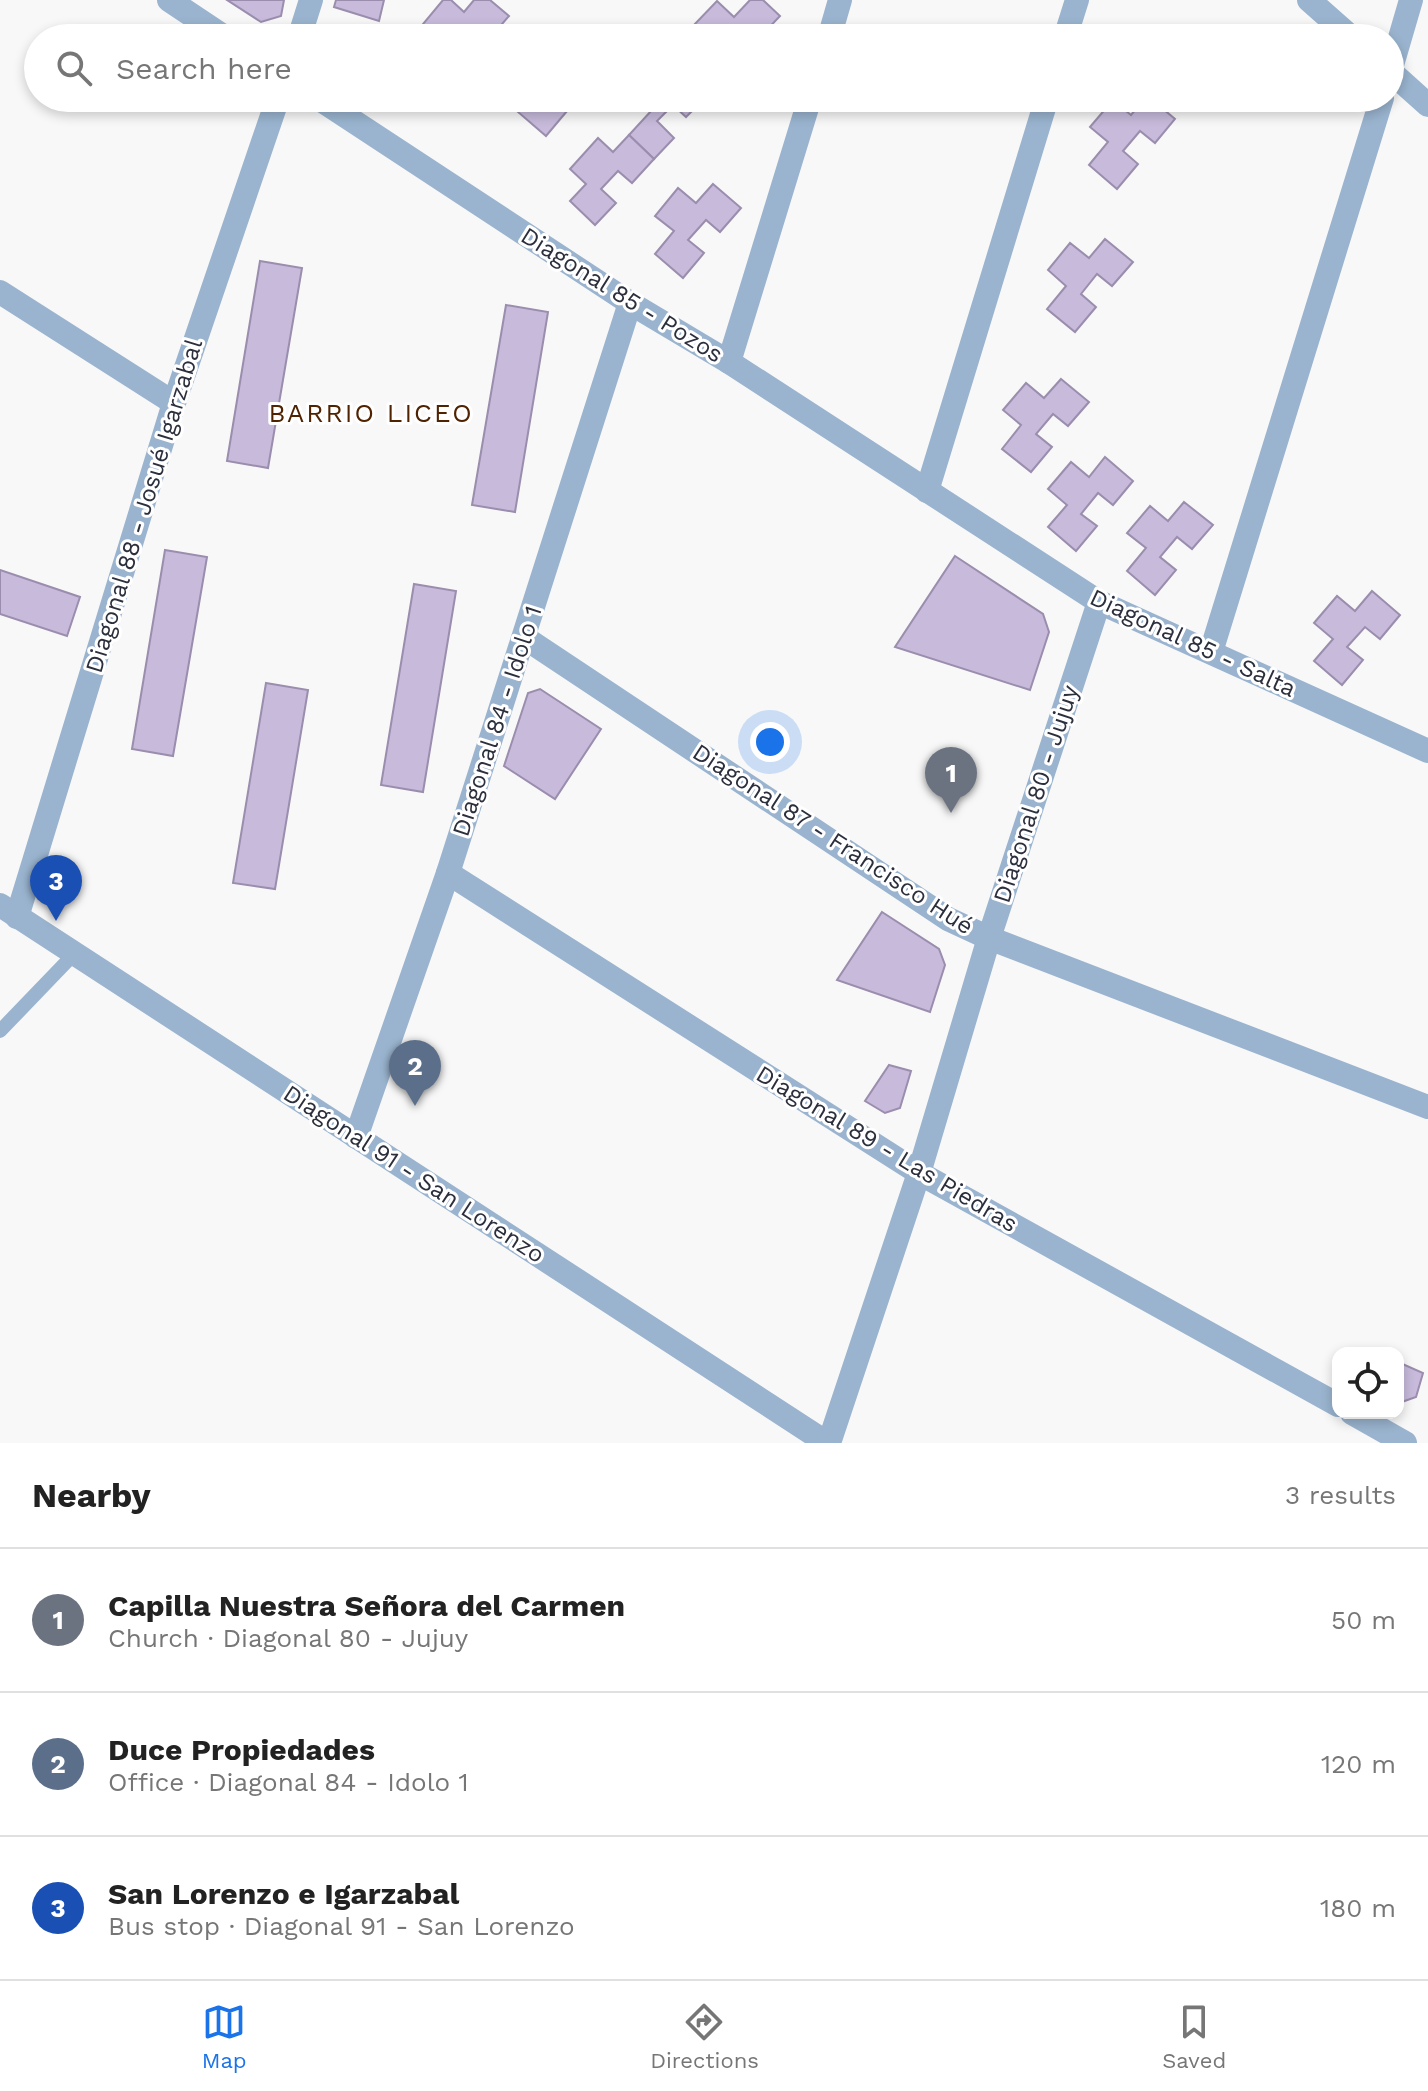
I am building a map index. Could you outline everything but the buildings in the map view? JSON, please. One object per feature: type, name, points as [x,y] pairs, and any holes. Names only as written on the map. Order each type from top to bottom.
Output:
[{"type":"street","points":[[169,0],[205,24]]},
{"type":"street","points":[[303,24],[311,0]]},
{"type":"street","points":[[833,24],[840,0]]},
{"type":"street","points":[[1069,24],[1077,0]]},
{"type":"street","points":[[1309,0],[1336,24]]},
{"type":"street","points":[[1404,24],[1411,0]]},
{"type":"street","points":[[1404,84],[1428,105]]},
{"type":"street","name":"Diagonal 88 - Josué Igarzabal","points":[[8,911],[174,403],[273,112]]},
{"type":"street","name":"Diagonal 85 - Pozos","points":[[339,112],[630,303],[729,362],[927,491]]},
{"type":"street","points":[[729,362],[806,112]]},
{"type":"street","points":[[927,491],[1043,112]]},
{"type":"street","points":[[1211,652],[1378,112]]},
{"type":"street","points":[[0,292],[174,403]]},
{"type":"street","name":"Diagonal 84 - Idolo 1","points":[[356,1137],[448,873],[630,303]]},
{"type":"street","name":"Diagonal 85 - Salta","points":[[927,491],[1099,602],[1428,751]]},
{"type":"street","name":"Diagonal 80 - Jujuy","points":[[828,1443],[919,1173],[989,938],[1099,602]]},
{"type":"street","name":"Diagonal 87 - Francisco Hué","points":[[525,638],[948,919],[989,938],[1428,1107]]},
{"type":"street","name":"Diagonal 89 - Las Piedras","points":[[448,873],[919,1173],[1332,1402]]},
{"type":"street","name":"Diagonal 91 - San Lorenzo","points":[[8,911],[828,1443]]},
{"type":"street","points":[[1363,1419],[1405,1443]]},
{"type":"lane","points":[[0,1031],[75,953]]},
{"type":"place","name":"Capilla Nuestra Señora del Carmen","points":[[951,813]]},
{"type":"place","name":"San Lorenzo e Igarzabal","points":[[56,921]]},
{"type":"place","name":"Duce Propiedades","points":[[415,1106]]},
{"type":"district","name":"BARRIO LICEO","points":[[371,413]]}]
